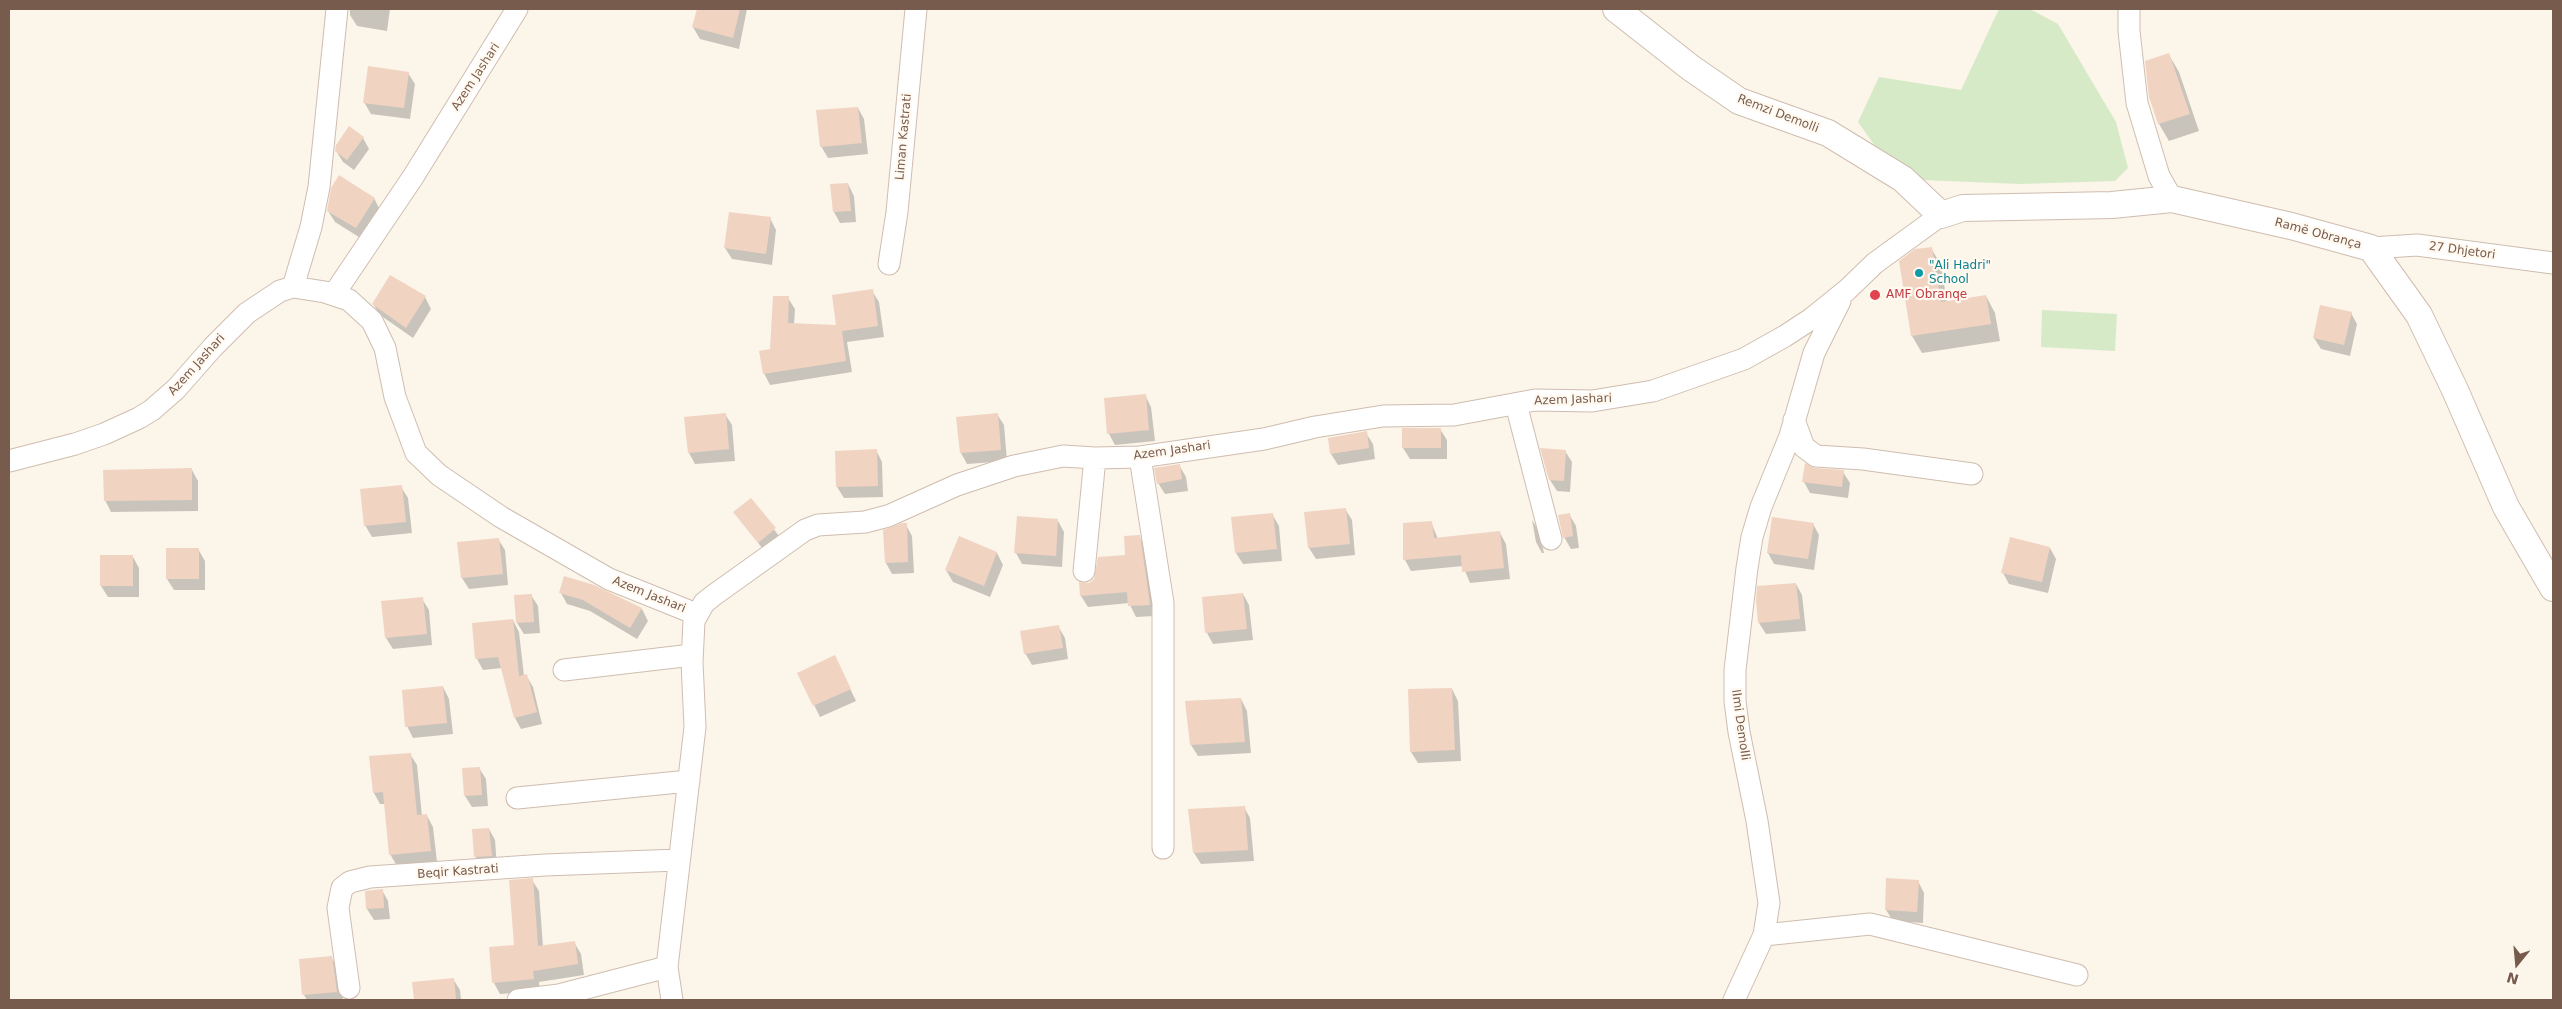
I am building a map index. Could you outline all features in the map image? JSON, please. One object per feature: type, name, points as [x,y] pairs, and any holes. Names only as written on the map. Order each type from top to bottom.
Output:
[{"type":"street","points":[[293,287],[311,227],[319,187],[337,9]]},
{"type":"street","name":"Azem Jashari","points":[[334,294],[413,177],[517,9]]},
{"type":"street","name":"Liman Kastrati","points":[[889,264],[897,212],[916,9]]},
{"type":"street","name":"Remzi Demolli","points":[[1616,9],[1691,68],[1739,101],[1828,133],[1902,179],[1941,215]]},
{"type":"street","points":[[2129,9],[2129,31],[2137,103],[2159,176],[2172,199]]},
{"type":"street","name":"Ramë Obrança","points":[[1941,215],[1963,208],[2112,205],[2172,199],[2292,226],[2371,248],[2419,315],[2455,390],[2506,507],[2553,588]]},
{"type":"street","name":"Azem Jashari","points":[[9,461],[104,434],[152,410],[176,389],[247,312],[280,292],[293,287],[334,294],[361,309],[372,321],[385,348],[395,397],[416,453],[440,475],[501,517],[609,579],[696,614],[714,594],[805,530],[818,526],[865,522],[888,516],[958,484],[1014,466],[1063,456],[1095,458],[1140,457],[1264,439],[1316,427],[1383,416],[1454,415],[1535,400],[1592,401],[1653,391],[1715,371],[1744,359],[1785,336],[1811,319],[1847,290],[1875,263],[1941,215]]},
{"type":"street","name":"27 Dhjetori","points":[[2371,248],[2417,245],[2553,263]]},
{"type":"street","name":"Ilmi Demolli","points":[[1734,1000],[1764,934],[1767,919],[1768,887],[1735,701],[1735,670],[1752,537],[1794,420],[1814,354],[1847,290]]},
{"type":"street","points":[[1516,404],[1551,539]]},
{"type":"street","points":[[1794,420],[1804,447],[1816,456],[1863,459],[1972,474]]},
{"type":"street","points":[[1140,457],[1163,603],[1162,848]]},
{"type":"street","points":[[1084,571],[1095,458]]},
{"type":"street","points":[[672,1000],[667,967],[668,945],[695,727],[692,655],[696,614]]},
{"type":"street","points":[[564,670],[692,655]]},
{"type":"street","points":[[517,798],[689,781]]},
{"type":"street","name":"Beqir Kastrati","points":[[349,988],[338,908],[342,888],[350,882],[370,877],[545,865],[678,860]]},
{"type":"street","points":[[1764,934],[1870,924],[2077,975]]},
{"type":"street","points":[[518,1000],[559,995],[667,967]]},
{"type":"green space","points":[[1999,9],[2030,9],[2058,24],[2116,122],[2128,168],[2115,181],[2020,184],[1921,180],[1875,146],[1858,122],[1879,77],[1961,90]]},
{"type":"green space","points":[[2042,310],[2117,314],[2115,351],[2041,347]]},
{"type":"building","points":[[697,9],[740,9],[733,38],[692,27]]},
{"type":"building","points":[[2169,53],[2190,114],[2158,124],[2149,97],[2145,61]]},
{"type":"building","points":[[368,66],[409,72],[404,108],[363,103]]},
{"type":"building","points":[[858,107],[862,143],[820,147],[816,110]]},
{"type":"building","points":[[349,126],[364,137],[347,160],[335,151],[336,145]]},
{"type":"building","points":[[339,175],[375,198],[356,228],[327,211],[331,188]]},
{"type":"building","points":[[848,183],[851,211],[833,212],[830,184]]},
{"type":"building","points":[[729,212],[771,217],[766,254],[724,248]]},
{"type":"building","name":"\"Ali Hadri\" School","points":[[1932,247],[1941,302],[1986,295],[1991,324],[1911,336],[1899,261],[1915,249]]},
{"type":"building","points":[[390,275],[426,296],[406,328],[372,304]]},
{"type":"building","points":[[873,289],[878,326],[842,331],[846,361],[763,374],[759,351],[770,349],[773,296],[789,296],[788,323],[836,325],[832,295]]},
{"type":"building","points":[[2320,305],[2352,312],[2344,345],[2313,338]]},
{"type":"building","points":[[1146,394],[1149,430],[1107,434],[1104,398]]},
{"type":"building","points":[[726,413],[729,449],[688,453],[684,417]]},
{"type":"building","points":[[998,413],[1001,450],[960,453],[956,417]]},
{"type":"building","points":[[1402,428],[1441,428],[1441,448],[1402,448]]},
{"type":"building","points":[[1367,431],[1369,448],[1330,454],[1328,438]]},
{"type":"building","points":[[1540,448],[1566,450],[1564,481],[1549,480]]},
{"type":"building","points":[[877,449],[878,486],[836,487],[835,451]]},
{"type":"building","points":[[1805,463],[1815,468],[1844,470],[1842,487],[1802,482]]},
{"type":"building","points":[[1180,464],[1182,479],[1157,484],[1154,468]]},
{"type":"building","points":[[192,468],[192,500],[104,501],[103,470]]},
{"type":"building","points":[[402,485],[406,522],[364,526],[360,489]]},
{"type":"building","points":[[751,498],[776,528],[758,543],[733,512]]},
{"type":"building","points":[[1346,508],[1350,544],[1308,548],[1304,512]]},
{"type":"building","points":[[1273,513],[1277,549],[1235,553],[1231,517]]},
{"type":"building","points":[[1570,513],[1573,536],[1563,538],[1558,515]]},
{"type":"building","points":[[1017,516],[1058,519],[1056,556],[1014,553]]},
{"type":"building","points":[[1772,517],[1814,523],[1808,559],[1767,553]]},
{"type":"building","points":[[1432,521],[1434,538],[1500,531],[1504,568],[1462,572],[1461,555],[1403,560],[1403,523]]},
{"type":"building","points":[[907,523],[908,562],[885,563],[883,530]]},
{"type":"building","points":[[1140,535],[1150,605],[1128,606],[1127,592],[1080,596],[1079,582],[1089,583],[1094,579],[1098,557],[1125,555],[1124,536]]},
{"type":"building","points":[[959,536],[997,552],[984,586],[945,570]]},
{"type":"building","points":[[2010,537],[2050,547],[2042,582],[2001,573]]},
{"type":"building","points":[[499,538],[503,574],[461,578],[457,542]]},
{"type":"building","points":[[166,548],[199,548],[199,579],[166,579]]},
{"type":"building","points":[[100,555],[133,555],[133,586],[100,586]]},
{"type":"building","points":[[564,576],[594,585],[642,608],[630,628],[583,600],[559,593]]},
{"type":"building","points":[[1796,583],[1800,619],[1758,623],[1757,586]]},
{"type":"building","points":[[1243,593],[1247,629],[1205,633],[1202,597]]},
{"type":"building","points":[[532,594],[534,622],[516,623],[514,595]]},
{"type":"building","points":[[423,597],[427,634],[385,638],[381,601]]},
{"type":"building","points":[[513,619],[519,676],[527,674],[537,712],[514,718],[498,657],[475,659],[472,623]]},
{"type":"building","points":[[1059,625],[1063,648],[1024,654],[1020,631]]},
{"type":"building","points":[[835,655],[851,689],[813,706],[797,673]]},
{"type":"building","points":[[443,686],[447,723],[405,727],[402,690]]},
{"type":"building","points":[[1452,688],[1455,750],[1410,752],[1408,689]]},
{"type":"building","points":[[1241,698],[1245,742],[1190,745],[1185,701]]},
{"type":"building","points":[[411,753],[417,815],[427,814],[431,851],[389,855],[383,792],[373,793],[369,756]]},
{"type":"building","points":[[480,767],[482,795],[464,796],[462,768]]},
{"type":"building","points":[[1245,806],[1248,850],[1193,853],[1188,809]]},
{"type":"building","points":[[489,828],[492,856],[474,857],[472,829]]},
{"type":"building","points":[[533,878],[538,946],[575,941],[578,964],[533,971],[534,979],[492,983],[489,947],[514,945],[509,880]]},
{"type":"building","points":[[1886,878],[1919,880],[1917,912],[1885,910]]},
{"type":"building","points":[[383,889],[384,908],[366,909],[365,891]]},
{"type":"building","points":[[332,956],[337,992],[302,995],[299,959]]},
{"type":"building","points":[[454,978],[456,1000],[414,1000],[412,982]]},
{"type":"place","name":"\"Ali Hadri\" School","points":[[1919,273]]},
{"type":"place","name":"AMF Obranqe","points":[[1875,295]]}]
